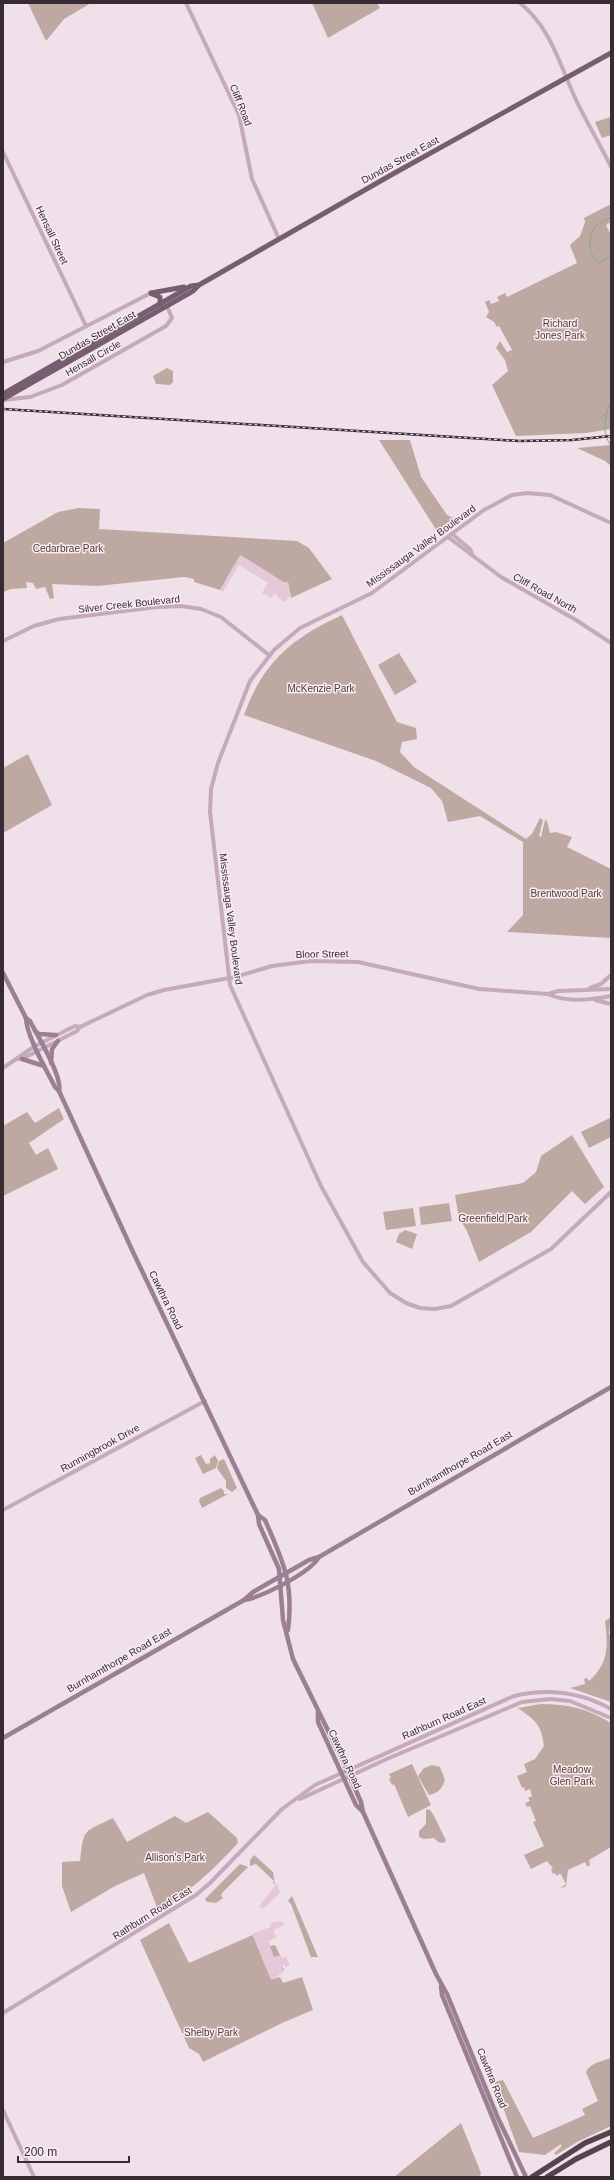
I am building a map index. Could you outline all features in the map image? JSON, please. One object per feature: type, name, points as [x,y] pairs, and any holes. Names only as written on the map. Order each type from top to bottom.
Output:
[{"type":"highway","points":[[532,2177],[585,2143],[611,2132]]},
{"type":"highway","points":[[547,2177],[582,2156],[611,2142]]},
{"type":"main road","name":"Dundas Street East","points":[[3,400],[193,291],[199,285],[279,239],[611,53]]},
{"type":"main road","points":[[150,294],[179,289],[187,285],[191,286]]},
{"type":"main road","name":"Dundas Street East","points":[[5,393],[191,286],[199,285]]},
{"type":"main road","points":[[150,294],[160,297],[160,304]]},
{"type":"main road","name":"Cawthra Road","points":[[3,973],[26,1018],[30,1021],[61,1085],[59,1091]]},
{"type":"main road","name":"Cawthra Road","points":[[26,1018],[26,1024],[44,1066],[55,1087],[59,1091],[129,1245],[258,1515],[259,1524],[279,1569],[283,1620],[293,1659],[350,1776],[361,1802],[363,1812],[441,1986],[448,1994],[498,2118],[526,2177]]},
{"type":"main road","points":[[34,1030],[39,1034],[56,1035]]},
{"type":"main road","points":[[51,1064],[52,1050],[58,1041]]},
{"type":"main road","points":[[20,1059],[44,1066]]},
{"type":"main road","name":"Burnhamthorpe Road East","points":[[3,1738],[244,1600],[253,1592],[311,1558],[319,1557],[611,1387]]},
{"type":"main road","name":"Cawthra Road","points":[[258,1515],[264,1520],[287,1572],[290,1616],[287,1632]]},
{"type":"main road","name":"Burnhamthorpe Road East","points":[[244,1600],[255,1598],[288,1580],[314,1565],[319,1557]]},
{"type":"main road","name":"Cawthra Road","points":[[318,1711],[318,1722],[356,1805],[363,1812]]},
{"type":"main road","name":"Cawthra Road","points":[[441,1986],[442,1995],[517,2177]]},
{"type":"street","name":"Cliff Road","points":[[186,3],[239,116],[252,178],[279,239]]},
{"type":"street","points":[[520,3],[533,14],[545,30],[611,168]]},
{"type":"street","name":"Hensall Street","points":[[3,152],[86,326]]},
{"type":"street","points":[[3,362],[38,352],[150,294]]},
{"type":"street","name":"Hensall Circle","points":[[3,400],[30,397],[62,385],[166,326],[172,319],[167,306]]},
{"type":"street","name":"Mississauga Valley Boulevard","points":[[611,523],[550,495],[528,493],[512,495],[495,503],[372,593],[300,628],[269,655],[250,681],[241,700],[218,763],[211,790],[210,812],[229,978],[234,996],[321,1186],[343,1229],[372,1274],[390,1293],[406,1303],[420,1308],[446,1308],[464,1300],[551,1250],[611,1192]]},
{"type":"street","name":"Cliff Road North","points":[[450,535],[472,555],[501,577],[576,620],[611,643]]},
{"type":"street","name":"Silver Creek Boulevard","points":[[3,641],[34,626],[59,619],[181,606],[201,609],[221,617],[269,655]]},
{"type":"street","name":"Bloor Street","points":[[20,1059],[20,1055],[40,1043],[75,1026],[80,1027],[147,995],[179,986],[229,978],[296,962],[340,961],[373,965],[479,989],[548,994],[558,998],[589,999]]},
{"type":"street","points":[[582,991],[596,987],[611,975]]},
{"type":"street","name":"Bloor Street","points":[[548,994],[558,991],[611,989]]},
{"type":"street","points":[[589,999],[611,996]]},
{"type":"street","points":[[589,999],[611,1004]]},
{"type":"street","name":"Bloor Street","points":[[3,1068],[77,1032],[80,1027]]},
{"type":"street","name":"Runningbrook Drive","points":[[3,1510],[204,1401]]},
{"type":"street","name":"Rathburn Road East","points":[[3,2013],[196,1895],[210,1883],[278,1814],[315,1785],[514,1696],[547,1691],[588,1698],[610,1709]]},
{"type":"street","name":"Rathburn Road East","points":[[292,1802],[388,1758],[522,1702],[534,1700],[563,1700],[585,1706],[610,1717]]},
{"type":"street","points":[[3,2110],[34,2177]]},
{"type":"green space","points":[[28,3],[91,3],[64,19],[46,41]]},
{"type":"green space","points":[[312,3],[377,3],[380,8],[328,38]]},
{"type":"green space","points":[[611,117],[611,135],[602,138],[595,122]]},
{"type":"green space","name":"Richard Jones Park","points":[[611,204],[611,222],[606,225],[611,235],[611,429],[586,433],[516,436],[492,385],[508,371],[505,360],[496,348],[500,341],[507,352],[512,350],[499,326],[497,327],[494,322],[486,317],[489,312],[485,302],[489,300],[491,304],[499,301],[497,297],[505,293],[507,297],[577,263],[570,245],[580,236],[585,222],[584,218]]},
{"type":"green space","points":[[167,368],[173,371],[173,382],[170,385],[156,384],[153,376]]},
{"type":"green space","points":[[379,440],[410,440],[421,477],[447,515],[456,519],[437,534],[437,531]]},
{"type":"green space","points":[[611,445],[611,466],[605,461],[577,448]]},
{"type":"green space","name":"Cedarbrae Park","points":[[79,508],[100,509],[99,529],[297,541],[309,548],[332,579],[291,598],[288,582],[283,582],[242,556],[220,590],[194,582],[194,579],[184,577],[97,586],[52,584],[54,598],[50,599],[45,587],[36,589],[33,583],[26,582],[27,588],[11,589],[3,592],[3,543],[58,512]]},
{"type":"green space","points":[[342,615],[397,722],[416,728],[417,739],[402,742],[400,752],[414,767],[526,839],[532,834],[540,818],[543,820],[539,836],[541,837],[545,820],[547,821],[550,833],[556,832],[572,837],[567,847],[611,869],[611,938],[507,932],[523,915],[523,842],[480,816],[448,822],[442,801],[431,788],[376,761],[244,715],[260,680],[281,654],[308,633]]},
{"type":"green space","points":[[399,653],[417,682],[395,695],[378,665]]},
{"type":"green space","points":[[28,754],[52,805],[3,833],[3,768]]},
{"type":"green space","points":[[59,1108],[64,1119],[29,1143],[36,1155],[48,1148],[58,1169],[3,1196],[3,1126],[27,1112],[35,1123]]},
{"type":"green space","points":[[610,1118],[611,1137],[589,1148],[581,1132]]},
{"type":"green space","name":"Greenfield Park","points":[[572,1135],[604,1187],[585,1204],[572,1191],[531,1232],[479,1262],[467,1231],[459,1218],[455,1195],[523,1183],[536,1172],[541,1156]]},
{"type":"green space","points":[[449,1203],[452,1221],[421,1225],[419,1207]]},
{"type":"green space","points":[[413,1208],[416,1226],[386,1230],[383,1212]]},
{"type":"green space","points":[[405,1230],[417,1234],[412,1249],[396,1242],[399,1234]]},
{"type":"green space","points":[[201,1455],[206,1464],[209,1463],[210,1466],[210,1459],[215,1455],[218,1461],[216,1468],[203,1474],[195,1458]]},
{"type":"green space","points":[[224,1459],[237,1488],[232,1492],[226,1488],[226,1481],[217,1468],[219,1461]]},
{"type":"green space","points":[[221,1488],[224,1491],[224,1494],[228,1494],[202,1508],[199,1501],[200,1498]]},
{"type":"green space","points":[[611,1617],[609,1634],[611,1636],[611,1702],[570,1688],[585,1684],[584,1679],[587,1678],[589,1681],[600,1668],[604,1661],[607,1646],[605,1621]]},
{"type":"green space","name":"Meadow Glen Park","points":[[541,1704],[578,1708],[603,1718],[611,1723],[611,1847],[589,1860],[590,1866],[587,1866],[585,1862],[568,1870],[566,1886],[559,1889],[566,1884],[560,1873],[557,1876],[555,1873],[553,1874],[551,1869],[553,1868],[547,1861],[531,1869],[524,1855],[544,1846],[533,1822],[536,1821],[530,1806],[527,1807],[525,1803],[530,1801],[528,1798],[532,1796],[530,1789],[525,1791],[524,1787],[522,1788],[517,1776],[527,1772],[524,1764],[535,1759],[544,1746],[537,1724],[518,1708]]},
{"type":"green space","points":[[412,1764],[431,1805],[408,1817],[394,1784],[392,1785],[389,1779],[391,1778],[389,1774]]},
{"type":"green space","points":[[432,1765],[440,1767],[445,1780],[439,1790],[429,1795],[418,1776],[424,1768]]},
{"type":"green space","points":[[426,1809],[430,1810],[435,1817],[446,1840],[444,1843],[438,1842],[434,1838],[424,1839],[419,1837],[419,1831],[426,1824]]},
{"type":"green space","name":"Allison's Park","points":[[208,1812],[237,1838],[238,1843],[210,1872],[191,1888],[158,1910],[144,1873],[115,1886],[71,1912],[62,1886],[62,1862],[80,1861],[84,1836],[90,1829],[113,1818],[127,1842],[175,1816],[186,1823]]},
{"type":"green space","points":[[254,1855],[273,1872],[275,1885],[273,1883],[274,1881],[256,1864],[250,1866],[250,1860]]},
{"type":"green space","points":[[240,1864],[248,1867],[222,1893],[221,1896],[223,1898],[216,1903],[207,1902],[205,1899]]},
{"type":"green space","points":[[292,1896],[318,1957],[311,1957],[291,1904],[288,1901]]},
{"type":"green space","name":"Shelby Park","points":[[169,1923],[189,1963],[271,1927],[276,1937],[268,1941],[270,1946],[275,1945],[282,1959],[286,1957],[289,1965],[286,1967],[285,1963],[282,1965],[284,1970],[277,1976],[277,1978],[280,1977],[283,1983],[302,1977],[313,2010],[282,2023],[203,2062],[199,2054],[189,2048],[140,1940]]},
{"type":"green space","points":[[611,2058],[611,2126],[577,2142],[556,2155],[554,2153],[561,2147],[561,2144],[545,2155],[519,2152],[494,2082],[503,2080],[533,2138],[585,2115],[582,2109],[598,2101],[586,2072],[593,2064]]},
{"type":"green space","points":[[461,2123],[481,2173],[480,2177],[394,2177]]},
{"type":"shaded area","points":[[240,555],[283,582],[288,582],[291,596],[283,602],[274,593],[272,598],[262,593],[268,583],[239,565],[223,592],[220,590]]},
{"type":"shaded area","points":[[277,1883],[280,1893],[263,1909],[259,1906]]},
{"type":"shaded area","points":[[282,1921],[284,1925],[273,1930],[276,1937],[268,1941],[274,1957],[281,1955],[282,1959],[286,1957],[289,1965],[286,1967],[285,1963],[282,1965],[283,1972],[277,1976],[277,1978],[271,1980],[252,1934],[271,1927],[270,1923]]},
{"type":"waterway","points":[[611,217],[595,227],[590,241],[591,251],[595,260],[599,263],[609,257],[611,258]]},
{"type":"waterway","points":[[611,401],[605,424],[606,435],[611,446]]},
{"type":"waterway","points":[[599,419],[605,414]]},
{"type":"railway","points":[[3,409],[519,441],[572,440],[611,436]]},
{"type":"park label","name":"McKenzie Park","points":[[321,688]]},
{"type":"park label","name":"Brentwood Park","points":[[566,893]]}]
